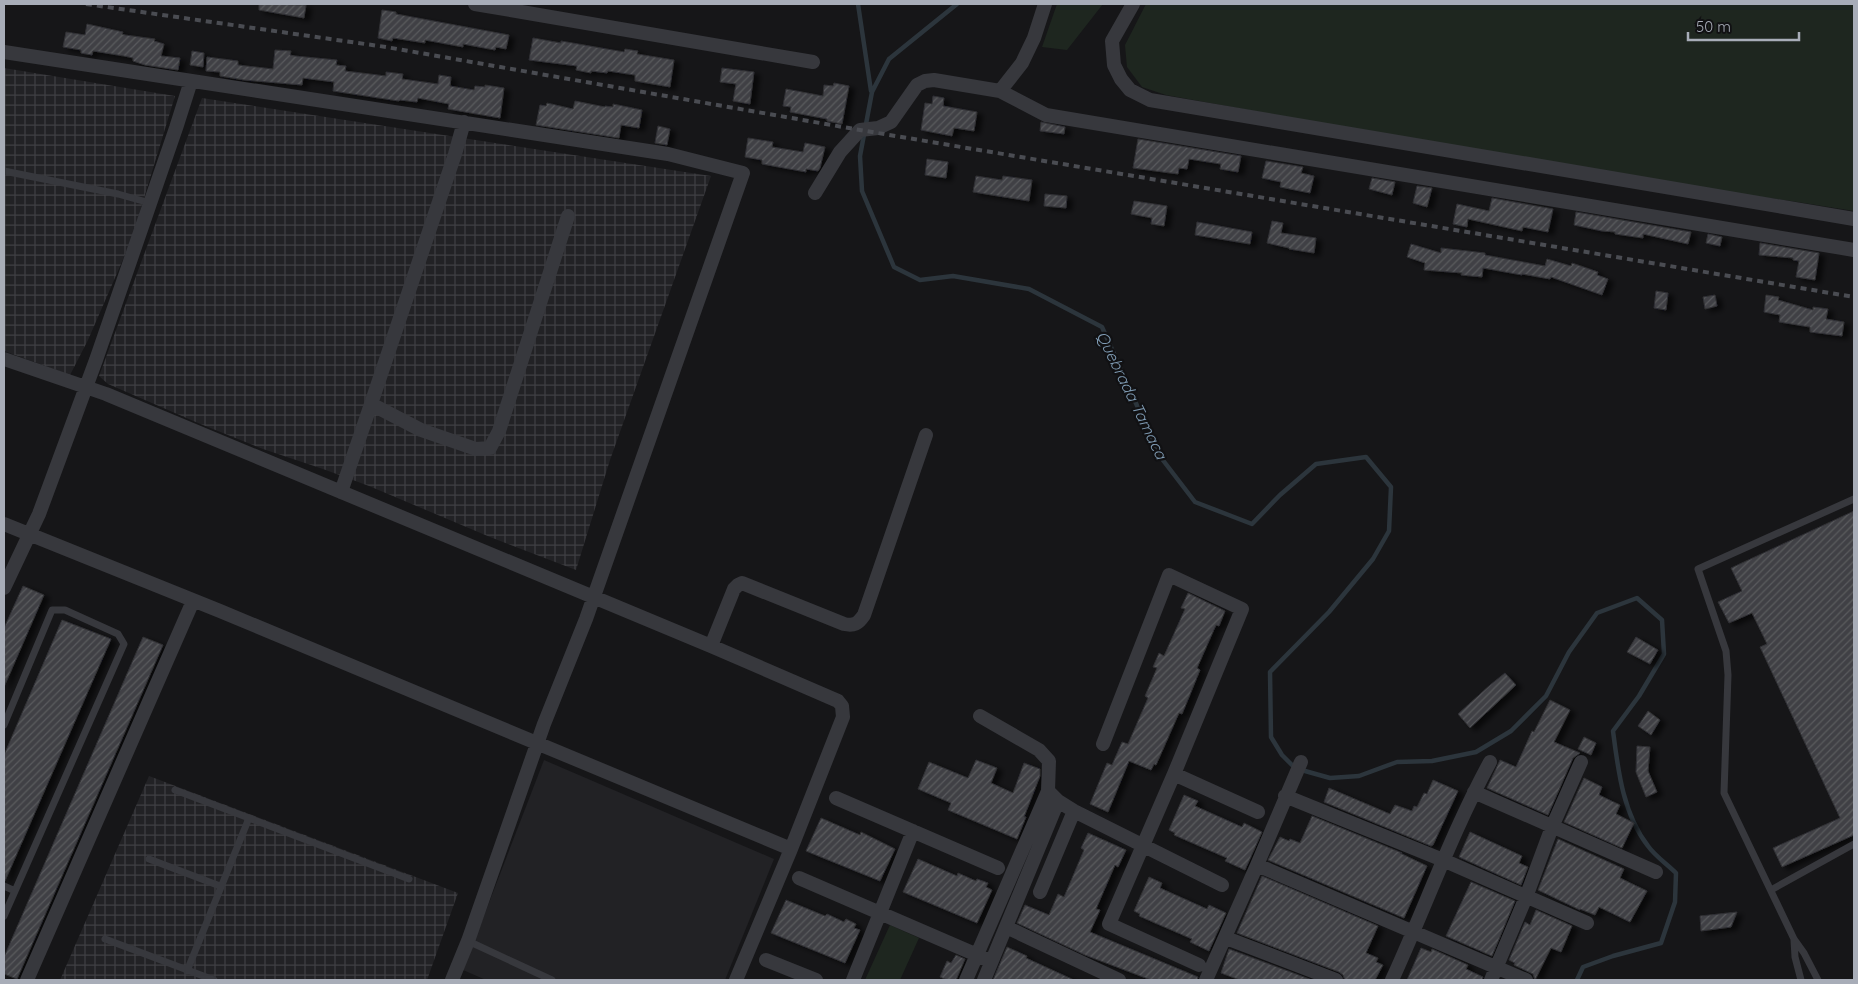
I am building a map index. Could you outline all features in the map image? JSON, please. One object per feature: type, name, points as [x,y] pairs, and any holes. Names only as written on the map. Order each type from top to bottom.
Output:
[{"type":"street","points":[[475,4],[813,62]]},
{"type":"street","points":[[1000,91],[1026,54],[1046,4]]},
{"type":"street","points":[[1134,4],[1112,41],[1114,65],[1121,79],[1130,90],[1150,100],[1854,219]]},
{"type":"street","points":[[4,52],[668,154],[744,173],[593,597],[537,743],[468,942],[452,980]]},
{"type":"street","points":[[4,588],[30,534],[86,386],[191,80]]},
{"type":"street","points":[[815,193],[848,141],[860,130],[878,128],[891,122],[917,85],[925,81],[934,80],[1000,91],[1046,115],[1854,250]]},
{"type":"street","points":[[341,492],[455,154],[464,122]]},
{"type":"street","points":[[371,404],[421,430],[476,449],[490,448],[499,431],[568,216]]},
{"type":"street","points":[[4,359],[86,386],[711,646],[832,698],[842,706],[842,717],[791,849],[736,980]]},
{"type":"street","points":[[711,646],[734,589],[742,583],[844,624],[852,625],[859,623],[864,615],[926,435]]},
{"type":"street","points":[[4,524],[791,849]]},
{"type":"street","points":[[1103,744],[1169,575],[1242,609],[1174,774],[1109,924],[1199,965]]},
{"type":"street","points":[[27,980],[193,601]]},
{"type":"street","points":[[980,716],[1038,750],[1049,761],[1053,796],[1006,927],[984,980]]},
{"type":"street","points":[[1206,980],[1226,938],[1301,762]]},
{"type":"street","points":[[1392,980],[1443,860],[1490,762]]},
{"type":"street","points":[[1492,980],[1552,827],[1581,762]]},
{"type":"street","points":[[1174,774],[1258,812]]},
{"type":"street","points":[[1474,792],[1656,872]]},
{"type":"street","points":[[1053,796],[1074,811],[1222,886]]},
{"type":"street","points":[[966,980],[976,954],[1053,796]]},
{"type":"street","points":[[1285,796],[1443,860],[1587,923]]},
{"type":"street","points":[[836,798],[998,868]]},
{"type":"street","points":[[1040,892],[1074,811]]},
{"type":"street","points":[[853,980],[913,831]]},
{"type":"street","points":[[1257,865],[1526,980]]},
{"type":"street","points":[[799,878],[991,961]]},
{"type":"street","points":[[1006,927],[1119,980]]},
{"type":"street","points":[[1226,938],[1336,980]]},
{"type":"street","points":[[766,960],[816,980]]},
{"type":"lane","points":[[4,171],[118,194],[150,203]]},
{"type":"lane","points":[[1818,980],[1804,953],[1794,939],[1724,793],[1728,674],[1726,651],[1698,569],[1854,499]]},
{"type":"lane","points":[[4,725],[52,610],[65,610],[118,634],[124,644],[4,916]]},
{"type":"lane","points":[[175,790],[409,879]]},
{"type":"lane","points":[[187,970],[249,818]]},
{"type":"lane","points":[[1771,890],[1854,844]]},
{"type":"lane","points":[[149,859],[220,886]]},
{"type":"lane","points":[[4,886],[15,891]]},
{"type":"lane","points":[[1794,939],[1795,957],[1801,980]]},
{"type":"lane","points":[[106,940],[214,980]]},
{"type":"lane","points":[[468,942],[552,980]]},
{"type":"shaded area","points":[[1057,4],[1103,4],[1067,50],[1042,47]]},
{"type":"shaded area","points":[[1146,4],[1854,4],[1854,211],[1645,182],[1166,95],[1142,87],[1127,67],[1125,45]]},
{"type":"shaded area","points":[[4,68],[175,96],[131,241],[88,340],[70,375],[4,351]]},
{"type":"shaded area","points":[[202,98],[711,176],[610,460],[576,570],[490,537],[369,486],[263,449],[198,423],[108,384],[99,376]]},
{"type":"shaded area","points":[[544,760],[774,859],[725,980],[486,980],[463,970]]},
{"type":"shaded area","points":[[149,776],[458,893],[427,980],[60,980]]},
{"type":"shaded area","points":[[890,925],[919,938],[900,980],[865,980]]},
{"type":"building","points":[[259,4],[306,5],[304,18],[259,10]]},
{"type":"building","points":[[382,10],[509,35],[506,49],[496,47],[495,50],[463,44],[463,47],[425,40],[425,43],[393,38],[392,41],[378,38]]},
{"type":"building","points":[[87,24],[123,32],[122,34],[125,35],[155,39],[154,41],[164,44],[161,56],[180,58],[178,70],[145,65],[133,61],[133,58],[124,56],[93,51],[92,55],[81,53],[81,50],[63,47],[66,32],[85,35]]},
{"type":"building","points":[[533,38],[624,52],[625,49],[638,51],[637,54],[674,60],[670,87],[635,81],[635,75],[608,71],[607,73],[591,71],[591,73],[576,70],[577,66],[529,60]]},
{"type":"building","points":[[275,50],[291,51],[290,55],[295,56],[337,60],[336,65],[346,66],[345,71],[386,76],[386,72],[403,74],[402,79],[438,84],[439,75],[451,77],[450,86],[474,90],[475,86],[485,87],[485,85],[504,88],[500,118],[448,109],[449,104],[418,98],[417,102],[399,101],[333,91],[334,82],[303,78],[302,85],[244,80],[220,76],[220,72],[206,71],[207,57],[238,61],[238,65],[273,69]]},
{"type":"building","points":[[192,51],[204,53],[203,67],[190,65]]},
{"type":"building","points":[[722,68],[754,72],[750,104],[733,101],[736,84],[720,82]]},
{"type":"building","points":[[834,83],[849,86],[842,124],[790,112],[791,107],[783,106],[786,89],[823,96],[824,85],[833,86]]},
{"type":"building","points":[[933,96],[944,98],[943,106],[977,112],[974,131],[954,128],[952,136],[921,130],[925,103],[932,104]]},
{"type":"building","points":[[575,101],[605,107],[613,107],[613,104],[642,110],[639,128],[621,125],[619,138],[536,125],[540,105],[546,106],[547,103],[573,109]]},
{"type":"building","points":[[1041,122],[1065,127],[1064,134],[1040,131]]},
{"type":"building","points":[[658,126],[670,129],[667,145],[655,143]]},
{"type":"building","points":[[748,138],[773,142],[772,147],[803,152],[805,143],[825,147],[820,168],[818,171],[806,169],[806,172],[762,164],[762,160],[745,157]]},
{"type":"building","points":[[1138,139],[1241,156],[1238,172],[1220,169],[1221,164],[1189,159],[1187,169],[1179,168],[1178,174],[1133,168]]},
{"type":"building","points":[[927,159],[948,162],[946,178],[925,175]]},
{"type":"building","points":[[1266,161],[1303,167],[1301,173],[1314,176],[1310,193],[1280,187],[1281,182],[1262,178]]},
{"type":"building","points":[[976,176],[1002,180],[1003,176],[1032,180],[1029,201],[973,192]]},
{"type":"building","points":[[1372,178],[1395,182],[1392,195],[1369,189]]},
{"type":"building","points":[[1417,186],[1432,188],[1427,207],[1413,203]]},
{"type":"building","points":[[1045,194],[1067,196],[1066,208],[1044,206]]},
{"type":"building","points":[[1492,198],[1553,209],[1548,232],[1523,227],[1522,231],[1468,219],[1467,227],[1453,224],[1457,204],[1489,211]]},
{"type":"building","points":[[1134,201],[1167,206],[1164,226],[1151,224],[1152,218],[1131,214]]},
{"type":"building","points":[[1576,212],[1691,232],[1688,244],[1643,234],[1643,238],[1615,234],[1615,232],[1574,225]]},
{"type":"building","points":[[1272,221],[1283,223],[1281,233],[1316,238],[1314,253],[1267,243]]},
{"type":"building","points":[[1197,222],[1252,232],[1250,244],[1195,235]]},
{"type":"building","points":[[1708,234],[1722,237],[1720,246],[1706,243]]},
{"type":"building","points":[[1760,243],[1819,253],[1815,280],[1796,277],[1799,261],[1793,260],[1793,258],[1759,255]]},
{"type":"building","points":[[1411,244],[1441,253],[1441,248],[1485,253],[1485,255],[1545,266],[1547,259],[1571,266],[1572,263],[1598,272],[1597,275],[1608,279],[1602,295],[1551,277],[1550,279],[1483,268],[1482,277],[1461,275],[1462,273],[1424,270],[1425,263],[1407,257]]},
{"type":"building","points":[[1656,291],[1668,293],[1666,310],[1654,308]]},
{"type":"building","points":[[1715,295],[1717,306],[1705,309],[1703,297]]},
{"type":"building","points":[[1766,295],[1779,297],[1778,300],[1813,310],[1813,307],[1828,309],[1826,319],[1844,322],[1842,336],[1810,332],[1810,327],[1779,322],[1780,315],[1764,312]]},
{"type":"building","points":[[1854,511],[1854,835],[1782,867],[1773,848],[1840,818],[1760,647],[1767,644],[1752,613],[1729,623],[1718,602],[1742,591],[1731,568]]},
{"type":"building","points":[[23,586],[44,595],[4,687],[4,628]]},
{"type":"building","points":[[1188,593],[1225,611],[1219,626],[1216,625],[1197,668],[1200,670],[1182,714],[1179,713],[1156,765],[1154,764],[1151,770],[1129,761],[1108,812],[1090,804],[1107,763],[1112,765],[1122,742],[1128,744],[1148,698],[1145,696],[1157,668],[1153,667],[1159,653],[1164,656],[1185,609],[1181,608]]},
{"type":"building","points":[[62,620],[111,639],[4,881],[4,755]]},
{"type":"building","points":[[143,637],[163,645],[17,979],[4,974],[4,957]]},
{"type":"building","points":[[1636,637],[1658,650],[1650,664],[1627,652]]},
{"type":"building","points":[[1505,673],[1516,685],[1470,728],[1458,714]]},
{"type":"building","points":[[1550,700],[1570,710],[1554,742],[1580,753],[1573,758],[1548,815],[1487,788],[1500,760],[1516,767],[1532,731],[1534,732]]},
{"type":"building","points":[[1648,711],[1660,720],[1651,735],[1638,726]]},
{"type":"building","points":[[1584,737],[1596,743],[1591,755],[1578,749]]},
{"type":"building","points":[[1637,746],[1650,747],[1648,771],[1657,792],[1646,797],[1636,772]]},
{"type":"building","points":[[976,760],[997,768],[991,783],[1013,793],[1024,763],[1040,769],[1040,776],[1017,839],[948,810],[951,803],[918,789],[929,762],[968,778]]},
{"type":"building","points":[[1584,778],[1602,787],[1599,795],[1620,805],[1616,814],[1634,823],[1622,848],[1564,822]]},
{"type":"building","points":[[1433,780],[1458,791],[1431,846],[1324,802],[1329,788],[1390,814],[1395,805],[1412,811],[1414,806],[1417,807],[1424,793],[1427,794]]},
{"type":"building","points":[[1184,795],[1198,801],[1195,806],[1242,827],[1244,823],[1262,832],[1245,870],[1225,861],[1227,858],[1174,835],[1175,833],[1169,830]]},
{"type":"building","points":[[1312,816],[1402,853],[1400,853],[1427,866],[1404,918],[1268,860],[1280,837],[1300,843]]},
{"type":"building","points":[[821,818],[860,835],[861,832],[895,849],[880,881],[806,851]]},
{"type":"building","points":[[1470,832],[1522,856],[1519,863],[1528,867],[1521,885],[1459,857]]},
{"type":"building","points":[[1088,833],[1126,850],[1118,867],[1115,865],[1096,909],[1100,910],[1090,932],[1198,977],[1197,980],[1151,980],[1085,955],[1017,923],[1025,905],[1049,915],[1058,894],[1064,897],[1084,850],[1081,848]]},
{"type":"building","points":[[1558,839],[1624,869],[1620,878],[1647,891],[1630,922],[1599,907],[1595,915],[1580,910],[1538,890]]},
{"type":"building","points":[[918,859],[957,876],[958,873],[976,881],[977,879],[988,883],[986,887],[992,890],[977,923],[903,892]]},
{"type":"building","points":[[1262,876],[1378,926],[1366,953],[1378,958],[1376,962],[1383,965],[1375,980],[1345,980],[1339,972],[1237,933]]},
{"type":"building","points":[[1149,877],[1162,883],[1160,888],[1207,909],[1209,905],[1226,913],[1209,951],[1190,942],[1192,939],[1139,916],[1140,914],[1134,911]]},
{"type":"building","points":[[1471,882],[1515,901],[1492,956],[1446,936]]},
{"type":"building","points":[[786,900],[825,916],[827,914],[844,922],[846,919],[856,924],[854,928],[860,930],[845,963],[771,933]]},
{"type":"building","points":[[1536,910],[1572,926],[1561,952],[1551,948],[1535,980],[1533,974],[1514,965],[1515,963],[1509,960],[1525,922],[1530,925]]},
{"type":"building","points":[[1737,912],[1731,927],[1701,931],[1700,916]]},
{"type":"building","points":[[1007,947],[1027,956],[1026,958],[1074,980],[993,980]]},
{"type":"building","points":[[1421,948],[1431,952],[1432,949],[1468,965],[1466,969],[1483,977],[1482,980],[1407,980]]},
{"type":"building","points":[[1229,949],[1312,980],[1240,980],[1221,973]]},
{"type":"building","points":[[956,955],[965,959],[956,980],[947,980],[940,977],[947,961],[951,963]]},
{"type":"waterway","points":[[858,4],[871,91]]},
{"type":"waterway","name":"Quebrada Tamaca","points":[[957,4],[889,59],[872,92],[860,156],[862,191],[894,267],[920,280],[953,276],[1029,289],[1102,327],[1159,455],[1195,502],[1252,524],[1280,495],[1316,464],[1366,457],[1391,487],[1389,531],[1373,559],[1329,612],[1270,672],[1271,737],[1282,755],[1292,765]]},
{"type":"waterway","name":"Quebrada Tamaca","points":[[1305,771],[1330,778],[1359,776],[1397,762],[1432,761],[1476,752],[1511,731],[1546,696],[1569,652],[1597,613],[1637,598],[1662,620],[1664,654],[1639,696],[1613,731],[1627,806],[1648,846],[1676,873],[1675,902],[1661,943],[1613,956],[1583,967],[1577,980]]},
{"type":"railway","points":[[86,4],[386,47],[860,130],[1854,297]]}]
